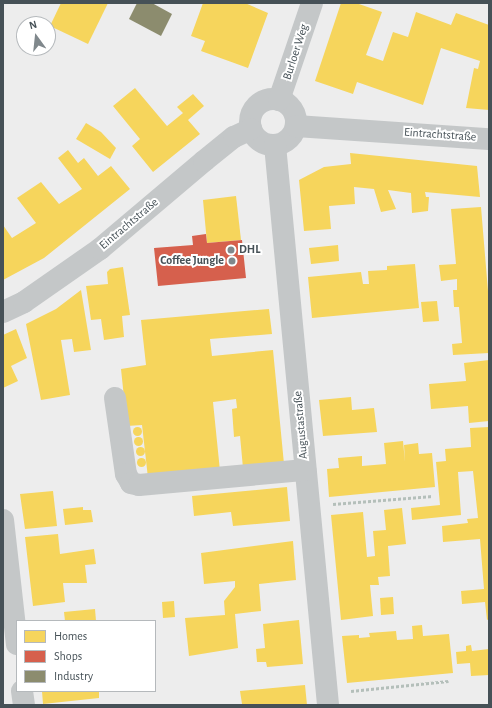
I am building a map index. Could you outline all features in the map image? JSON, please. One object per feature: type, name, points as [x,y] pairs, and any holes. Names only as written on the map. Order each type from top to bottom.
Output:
[{"type":"street","name":"Burloer Weg","points":[[279,100],[312,3]]},
{"type":"street","points":[[271,99],[279,100],[292,110],[296,126],[288,139],[275,145],[264,144],[256,138],[251,129],[250,120],[257,106],[271,99]]},
{"type":"street","name":"Eintrachtstraße","points":[[296,126],[489,138]]},
{"type":"street","name":"Eintrachtstraße","points":[[3,312],[24,302],[100,249],[234,137],[251,129]]},
{"type":"street","name":"Augustastraße","points":[[275,145],[327,699]]},
{"type":"street","points":[[115,398],[126,474],[131,483],[139,485],[305,470]]},
{"type":"street","points":[[3,520],[16,635]]},
{"type":"street","points":[[22,692],[24,705]]},
{"type":"path","points":[[309,506],[433,496]]},
{"type":"path","points":[[327,699],[448,681]]},
{"type":"building: Homes","points":[[61,3],[108,3],[88,44],[56,29],[56,16],[55,16]]},
{"type":"building: Homes","points":[[203,3],[245,3],[268,13],[248,68],[201,51],[205,41],[191,36]]},
{"type":"building: Homes","points":[[341,3],[356,3],[382,12],[366,55],[383,61],[393,32],[408,37],[416,12],[451,25],[456,13],[489,25],[489,110],[466,108],[474,68],[478,69],[480,61],[441,48],[423,105],[357,82],[353,94],[315,81]]},
{"type":"building: Homes","points":[[135,88],[167,126],[183,113],[177,107],[193,94],[204,106],[188,120],[200,134],[153,172],[132,146],[140,139],[113,106]]},
{"type":"building: Homes","points":[[86,123],[101,132],[116,148],[110,159],[76,139]]},
{"type":"building: Homes","points":[[68,150],[78,163],[84,158],[98,176],[111,166],[130,189],[44,258],[3,280],[3,225],[12,238],[36,223],[17,198],[41,182],[59,204],[82,189],[58,158]]},
{"type":"building: Homes","points":[[350,153],[477,166],[480,197],[425,192],[426,197],[429,197],[428,211],[412,213],[411,193],[388,190],[396,209],[381,212],[374,189],[354,187],[355,204],[329,206],[331,229],[304,231],[299,180],[324,167],[351,164]]},
{"type":"building: Homes","points":[[236,196],[241,240],[207,243],[203,200]]},
{"type":"building: Homes","points":[[481,207],[489,303],[489,353],[453,355],[452,344],[462,343],[459,307],[454,307],[453,290],[457,290],[457,279],[441,281],[439,265],[456,264],[451,209]]},
{"type":"building: Homes","points":[[338,245],[339,261],[311,264],[309,248]]},
{"type":"building: Homes","points":[[415,264],[419,308],[312,318],[308,277],[361,272],[363,284],[369,284],[368,271],[387,270],[387,266]]},
{"type":"building: Homes","points":[[123,267],[130,315],[122,316],[124,337],[104,340],[101,319],[91,320],[86,286],[108,284],[107,272],[110,269]]},
{"type":"building: Homes","points":[[81,290],[91,350],[74,352],[72,339],[61,340],[70,395],[41,400],[26,324],[56,309]]},
{"type":"building: Homes","points":[[437,301],[439,321],[423,322],[421,302]]},
{"type":"building: Homes","points":[[269,309],[272,334],[210,339],[212,356],[273,350],[284,464],[243,468],[240,436],[234,437],[232,409],[237,408],[236,399],[213,402],[220,471],[148,478],[142,425],[127,426],[121,369],[146,365],[141,320]]},
{"type":"building: Homes","points":[[16,329],[27,358],[11,366],[18,381],[3,388],[3,335]]},
{"type":"building: Homes","points":[[489,360],[489,421],[469,423],[468,406],[431,409],[429,384],[466,381],[464,363]]},
{"type":"building: Homes","points":[[351,397],[352,410],[374,408],[377,432],[323,436],[319,400]]},
{"type":"building: Homes","points":[[135,427],[139,427],[141,431],[139,435],[135,435],[133,433],[133,429]]},
{"type":"building: Homes","points":[[489,427],[489,619],[487,620],[485,602],[462,604],[461,591],[484,589],[480,539],[443,542],[442,526],[468,523],[467,519],[478,518],[473,471],[458,472],[461,515],[412,520],[411,508],[440,505],[436,462],[446,461],[445,449],[471,447],[470,428]]},
{"type":"building: Homes","points":[[136,437],[140,437],[142,441],[140,445],[136,445],[134,443],[134,439]]},
{"type":"building: Homes","points":[[403,441],[405,462],[404,445],[418,443],[419,454],[432,453],[435,487],[329,497],[327,469],[339,468],[338,458],[362,456],[362,466],[386,464],[384,443]]},
{"type":"building: Homes","points":[[138,447],[142,447],[144,451],[142,455],[138,455],[136,453],[136,449]]},
{"type":"building: Homes","points":[[139,458],[143,458],[145,462],[143,466],[139,466],[137,464],[137,460]]},
{"type":"building: Homes","points":[[287,487],[290,521],[233,526],[231,512],[194,516],[192,496]]},
{"type":"building: Homes","points":[[53,491],[57,526],[25,529],[20,494]]},
{"type":"building: Homes","points":[[83,507],[83,510],[91,510],[93,522],[65,525],[63,509]]},
{"type":"building: Homes","points":[[402,508],[406,544],[388,546],[390,576],[378,577],[379,585],[370,585],[373,616],[341,620],[331,515],[363,512],[367,557],[375,556],[373,531],[386,530],[384,510]]},
{"type":"building: Homes","points":[[58,534],[60,554],[94,549],[96,564],[85,565],[87,583],[63,583],[65,602],[33,606],[25,537]]},
{"type":"building: Homes","points":[[293,541],[296,580],[259,584],[261,611],[235,614],[238,648],[189,656],[185,618],[225,615],[224,601],[235,587],[235,581],[204,584],[201,553]]},
{"type":"building: Homes","points":[[393,597],[394,614],[381,615],[380,598]]},
{"type":"building: Homes","points":[[174,601],[175,617],[163,618],[162,602]]},
{"type":"building: Homes","points":[[95,609],[96,620],[65,620],[64,612]]},
{"type":"building: Homes","points":[[299,620],[303,664],[267,667],[266,662],[257,662],[256,649],[265,648],[263,624]]},
{"type":"building: Homes","points":[[422,625],[423,636],[449,634],[453,673],[347,683],[342,636],[359,635],[359,638],[370,637],[369,633],[396,631],[397,640],[413,639],[412,626]]},
{"type":"building: Homes","points":[[471,645],[472,651],[489,649],[489,675],[471,676],[470,663],[457,664],[456,652],[466,651],[466,646]]},
{"type":"building: Homes","points":[[305,685],[307,705],[238,705],[242,704],[240,691]]},
{"type":"building: Homes","points":[[42,692],[99,692],[99,698],[43,704]]},
{"type":"building: Shops","points":[[206,234],[207,243],[242,240],[246,278],[158,286],[154,248],[193,245],[192,236]]},
{"type":"building: Industry","points":[[137,3],[152,3],[172,14],[161,36],[129,19]]},
{"type":"place","name":"DHL","points":[[231,250]]},
{"type":"place","name":"Coffee Jungle","points":[[232,261]]}]
